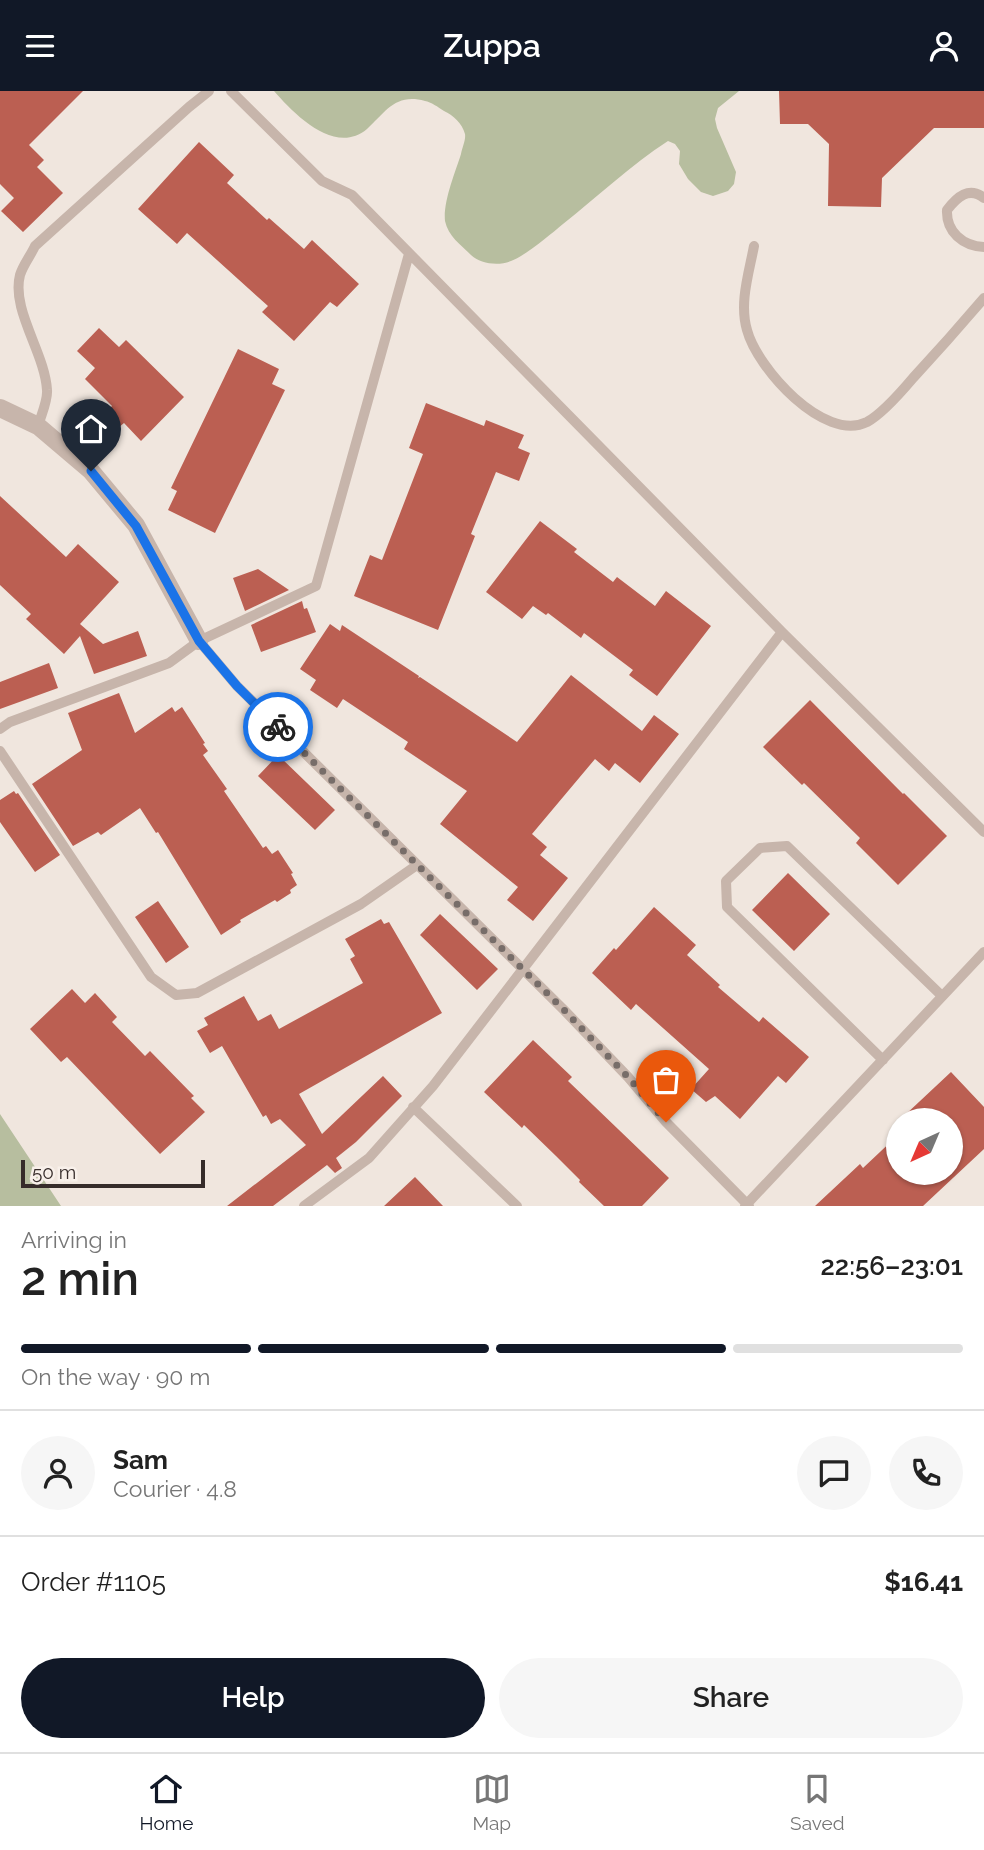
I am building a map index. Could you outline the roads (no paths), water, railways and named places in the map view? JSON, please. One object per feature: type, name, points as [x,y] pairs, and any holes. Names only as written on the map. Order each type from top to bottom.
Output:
[{"type":"street","points":[[0,408],[38,426],[91,471],[136,526],[199,641]]},
{"type":"lane","points":[[38,426],[48,392],[43,364],[27,324],[19,294],[20,274],[35,246],[209,91]]},
{"type":"lane","points":[[231,91],[322,181],[352,195],[782,632],[984,832]]},
{"type":"lane","points":[[984,198],[971,192],[962,194],[947,210],[947,220],[951,231],[962,240],[975,247],[984,247]]},
{"type":"lane","points":[[754,246],[744,300],[747,330],[759,359],[784,390],[814,413],[842,426],[866,422],[894,400],[984,298]]},
{"type":"lane","points":[[0,729],[10,722],[169,663],[199,641],[316,586],[409,254]]},
{"type":"lane","points":[[304,1206],[369,1159],[433,1086],[782,632]]},
{"type":"lane","points":[[199,641],[237,686],[619,1067],[666,1122],[747,1205],[984,952]]},
{"type":"lane","points":[[0,751],[151,977],[176,995],[197,993],[360,904],[417,865]]},
{"type":"lane","points":[[883,1059],[727,907],[726,881],[760,848],[787,846],[942,996]]},
{"type":"lane","points":[[413,1107],[517,1206]]}]
